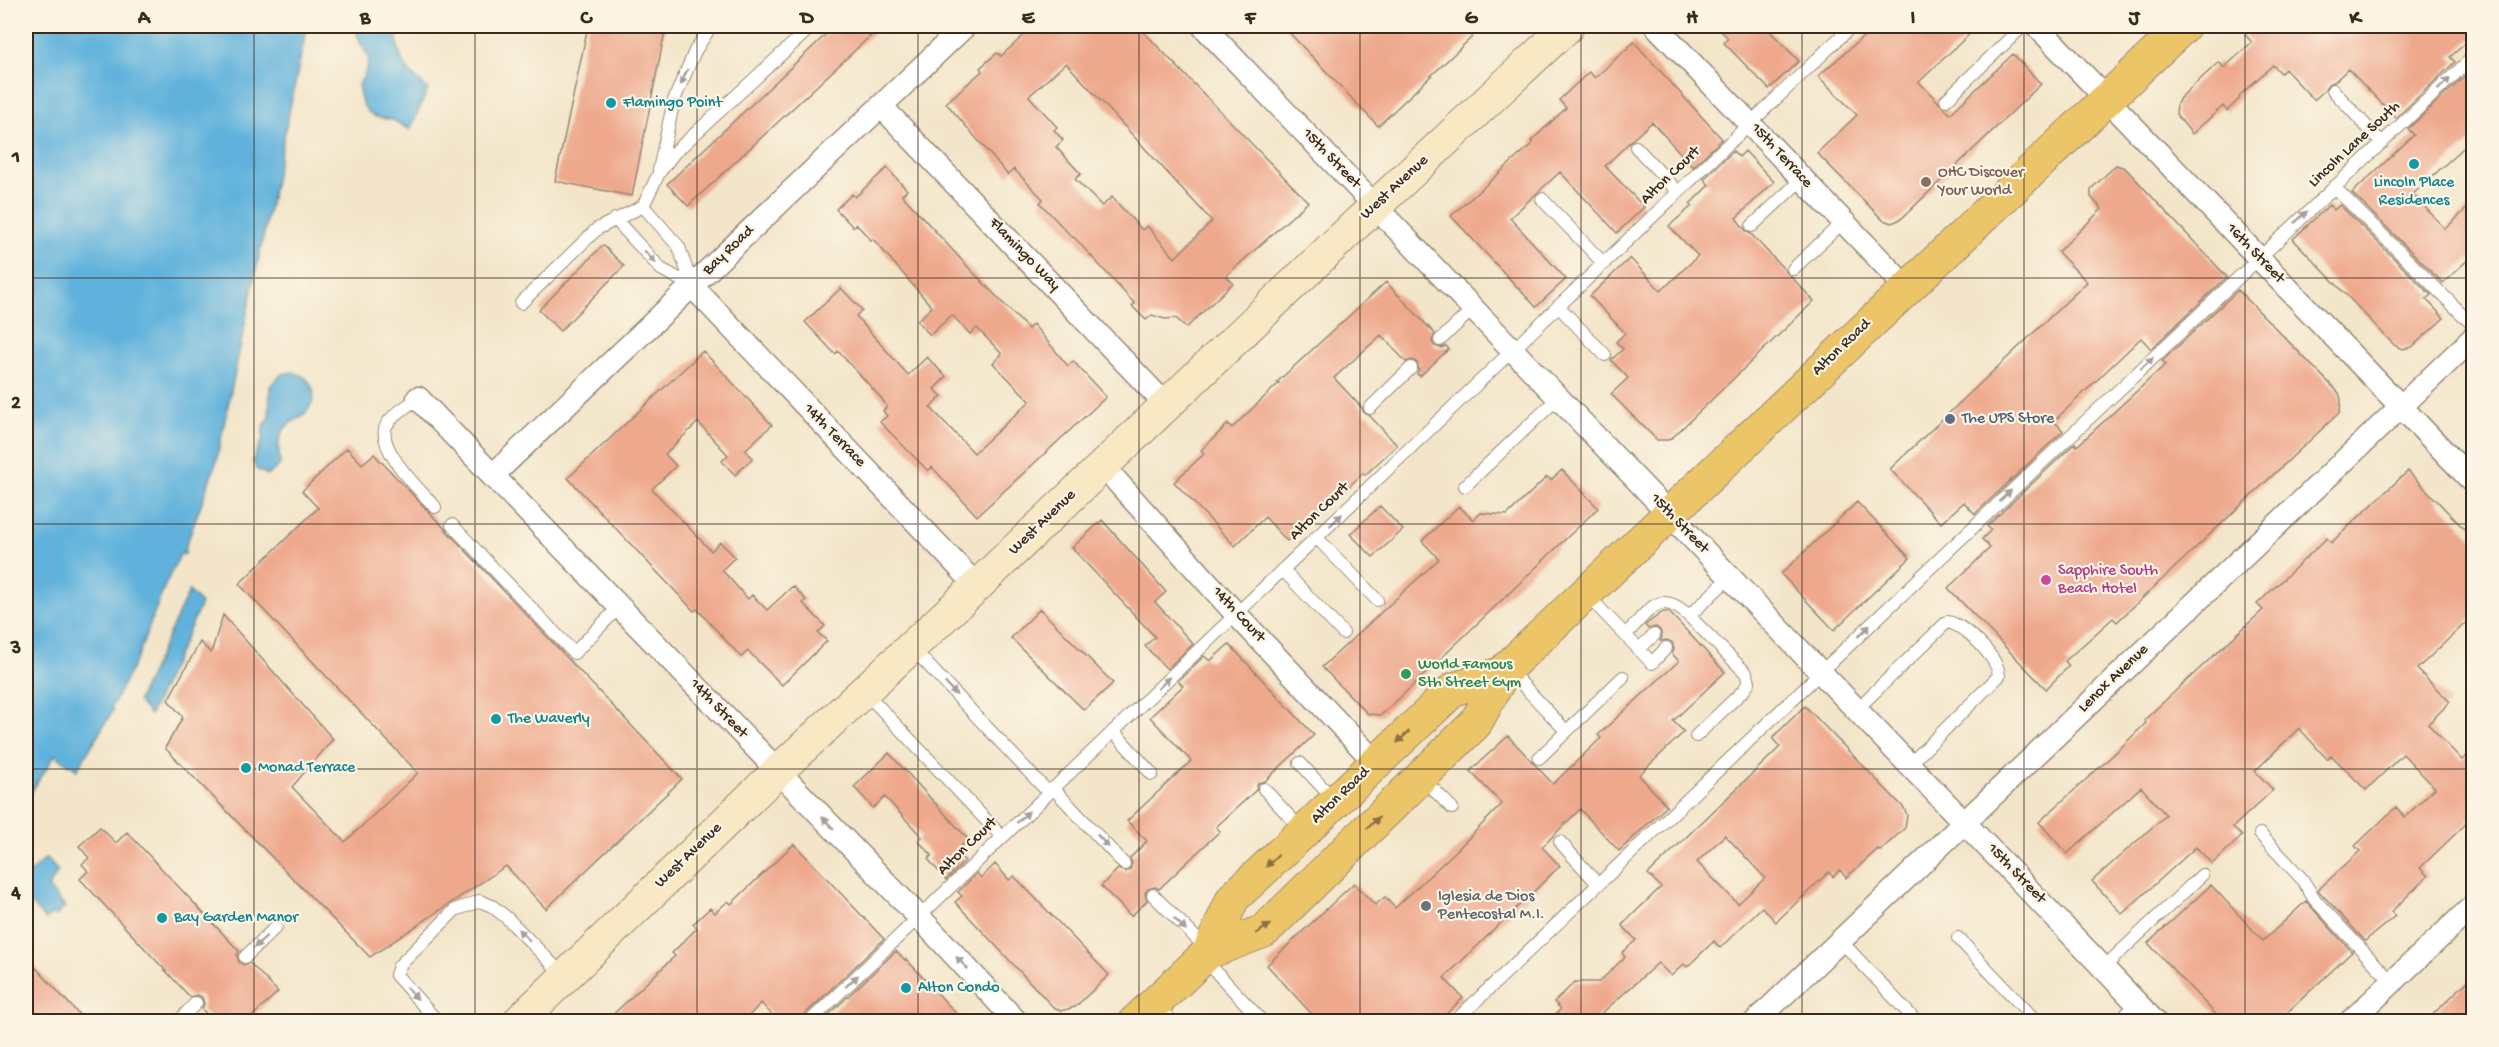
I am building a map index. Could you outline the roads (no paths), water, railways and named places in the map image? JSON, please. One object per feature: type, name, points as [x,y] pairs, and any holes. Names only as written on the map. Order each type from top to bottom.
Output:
[{"type":"highway","name":"Alton Road","points":[[1206,955],[1264,931],[1475,724],[1505,670],[1906,287],[2184,26]]},
{"type":"highway","name":"Alton Road","points":[[1154,1015],[1206,955],[1233,898],[1454,689],[1505,670]]},
{"type":"highway","points":[[1420,776],[1449,694]]},
{"type":"highway","points":[[1287,906],[1360,795],[1376,763]]},
{"type":"street","name":"Bay Road","points":[[492,476],[965,26]]},
{"type":"street","name":"15th Street","points":[[1203,26],[1822,671],[2155,1022]]},
{"type":"street","name":"West Avenue","points":[[518,1022],[777,771],[977,586],[1375,206],[1568,26]]},
{"type":"street","name":"15th Terrace","points":[[1656,26],[1906,287]]},
{"type":"street","name":"16th Street","points":[[2037,27],[2474,483]]},
{"type":"street","name":"Flamingo Way","points":[[881,106],[1166,405]]},
{"type":"street","name":"14th Terrace","points":[[692,286],[977,586]]},
{"type":"street","name":"Lenox Avenue","points":[[1755,1022],[2474,337]]},
{"type":"street","name":"14th Street","points":[[418,398],[920,918],[1017,1022]]},
{"type":"street","name":"14th Court","points":[[1103,466],[1236,614],[1376,763]]},
{"type":"street","points":[[2350,1022],[2474,905]]},
{"type":"lane","points":[[659,173],[674,100],[695,51],[711,26]]},
{"type":"lane","name":"Alton Court","points":[[809,1022],[1852,26]]},
{"type":"lane","points":[[1946,100],[2037,27]]},
{"type":"lane","points":[[521,303],[597,229],[643,206],[659,173],[674,153],[805,28]]},
{"type":"lane","name":"Lincoln Lane South","points":[[1454,1022],[1822,671],[2474,56]]},
{"type":"lane","points":[[2333,90],[2382,143]]},
{"type":"lane","points":[[1636,147],[1678,192]]},
{"type":"lane","points":[[1752,226],[1803,178]]},
{"type":"lane","points":[[2334,187],[2474,326]]},
{"type":"lane","points":[[1542,198],[1604,264]]},
{"type":"lane","points":[[643,206],[679,247],[692,286]]},
{"type":"lane","points":[[615,219],[662,269],[692,286]]},
{"type":"lane","points":[[1793,269],[1844,221]]},
{"type":"lane","points":[[1558,306],[1605,355]]},
{"type":"lane","points":[[1440,340],[1473,309]]},
{"type":"lane","points":[[1370,408],[1411,368]]},
{"type":"lane","points":[[418,398],[387,424],[384,435],[387,447],[405,474],[435,507]]},
{"type":"lane","points":[[1465,486],[1558,398]]},
{"type":"lane","points":[[452,525],[571,656],[619,607]]},
{"type":"lane","points":[[1317,538],[1377,600]]},
{"type":"lane","points":[[1283,570],[1342,633]]},
{"type":"lane","points":[[1684,619],[1730,577]]},
{"type":"lane","points":[[1585,593],[1652,663],[1666,648]]},
{"type":"lane","points":[[1625,635],[1659,603],[1668,601],[1684,619],[1746,674],[1749,682],[1744,690],[1696,736]]},
{"type":"lane","points":[[1857,709],[1947,622],[1956,623],[1963,628],[1995,662],[1999,669],[1999,676],[1910,764]]},
{"type":"lane","points":[[1639,649],[1654,635]]},
{"type":"lane","points":[[911,647],[1124,864]]},
{"type":"lane","points":[[1505,670],[1566,731]]},
{"type":"lane","points":[[1539,758],[1623,677]]},
{"type":"lane","points":[[864,691],[1002,837]]},
{"type":"lane","points":[[1113,731],[1152,774]]},
{"type":"lane","points":[[1300,763],[1336,802]]},
{"type":"lane","points":[[1420,776],[1452,808]]},
{"type":"lane","points":[[1264,789],[1304,832]]},
{"type":"lane","points":[[2260,834],[2302,879],[2315,900],[2392,982]]},
{"type":"lane","points":[[1560,842],[1598,884]]},
{"type":"lane","points":[[2104,967],[2202,875]]},
{"type":"lane","points":[[1153,895],[1263,1022]]},
{"type":"lane","points":[[438,1022],[396,975],[399,966],[455,910],[480,902],[492,906],[507,918],[565,977]]},
{"type":"lane","points":[[244,957],[276,927]]},
{"type":"lane","points":[[1958,938],[2037,1022]]},
{"type":"lane","points":[[1840,940],[1917,1022]]},
{"type":"lane","points":[[178,1022],[196,1003]]},
{"type":"lane","points":[[2118,1022],[2138,1003]]},
{"type":"water","points":[[26,26],[307,26],[216,463],[184,551],[186,552],[184,555],[181,553],[165,585],[138,656],[111,708],[113,710],[77,770],[55,755],[26,800]]},
{"type":"water","points":[[356,26],[396,26],[398,47],[403,62],[407,69],[428,89],[410,130],[393,120],[376,117],[368,112],[362,103],[358,86],[365,74],[368,58]]},
{"type":"water","points":[[292,372],[299,374],[309,382],[313,398],[307,411],[282,432],[279,446],[280,465],[268,475],[256,469],[253,460],[263,438],[263,427],[269,419],[270,386],[282,374]]},
{"type":"water","points":[[189,591],[201,604],[150,715],[138,701]]},
{"type":"water","points":[[46,858],[58,871],[48,888],[65,907],[56,916],[53,913],[46,920],[26,898],[26,877]]},
{"type":"place","name":"Flamingo Point","points":[[611,103]]},
{"type":"place","name":"Lincoln Place Residences","points":[[2414,164]]},
{"type":"place","name":"OHC Discover Your World","points":[[1926,182]]},
{"type":"place","name":"The UPS Store","points":[[1950,419]]},
{"type":"place","name":"Sapphire South Beach Hotel","points":[[2046,580]]},
{"type":"place","name":"World Famous 5th Street Gym","points":[[1406,674]]},
{"type":"place","name":"The Waverly","points":[[496,719]]},
{"type":"place","name":"Monad Terrace","points":[[246,768]]},
{"type":"place","name":"Iglesia de Dios Pentecostal M.I.","points":[[1426,906]]},
{"type":"place","name":"Bay Garden Manor","points":[[162,918]]},
{"type":"place","name":"Alton Condo","points":[[906,988]]}]
